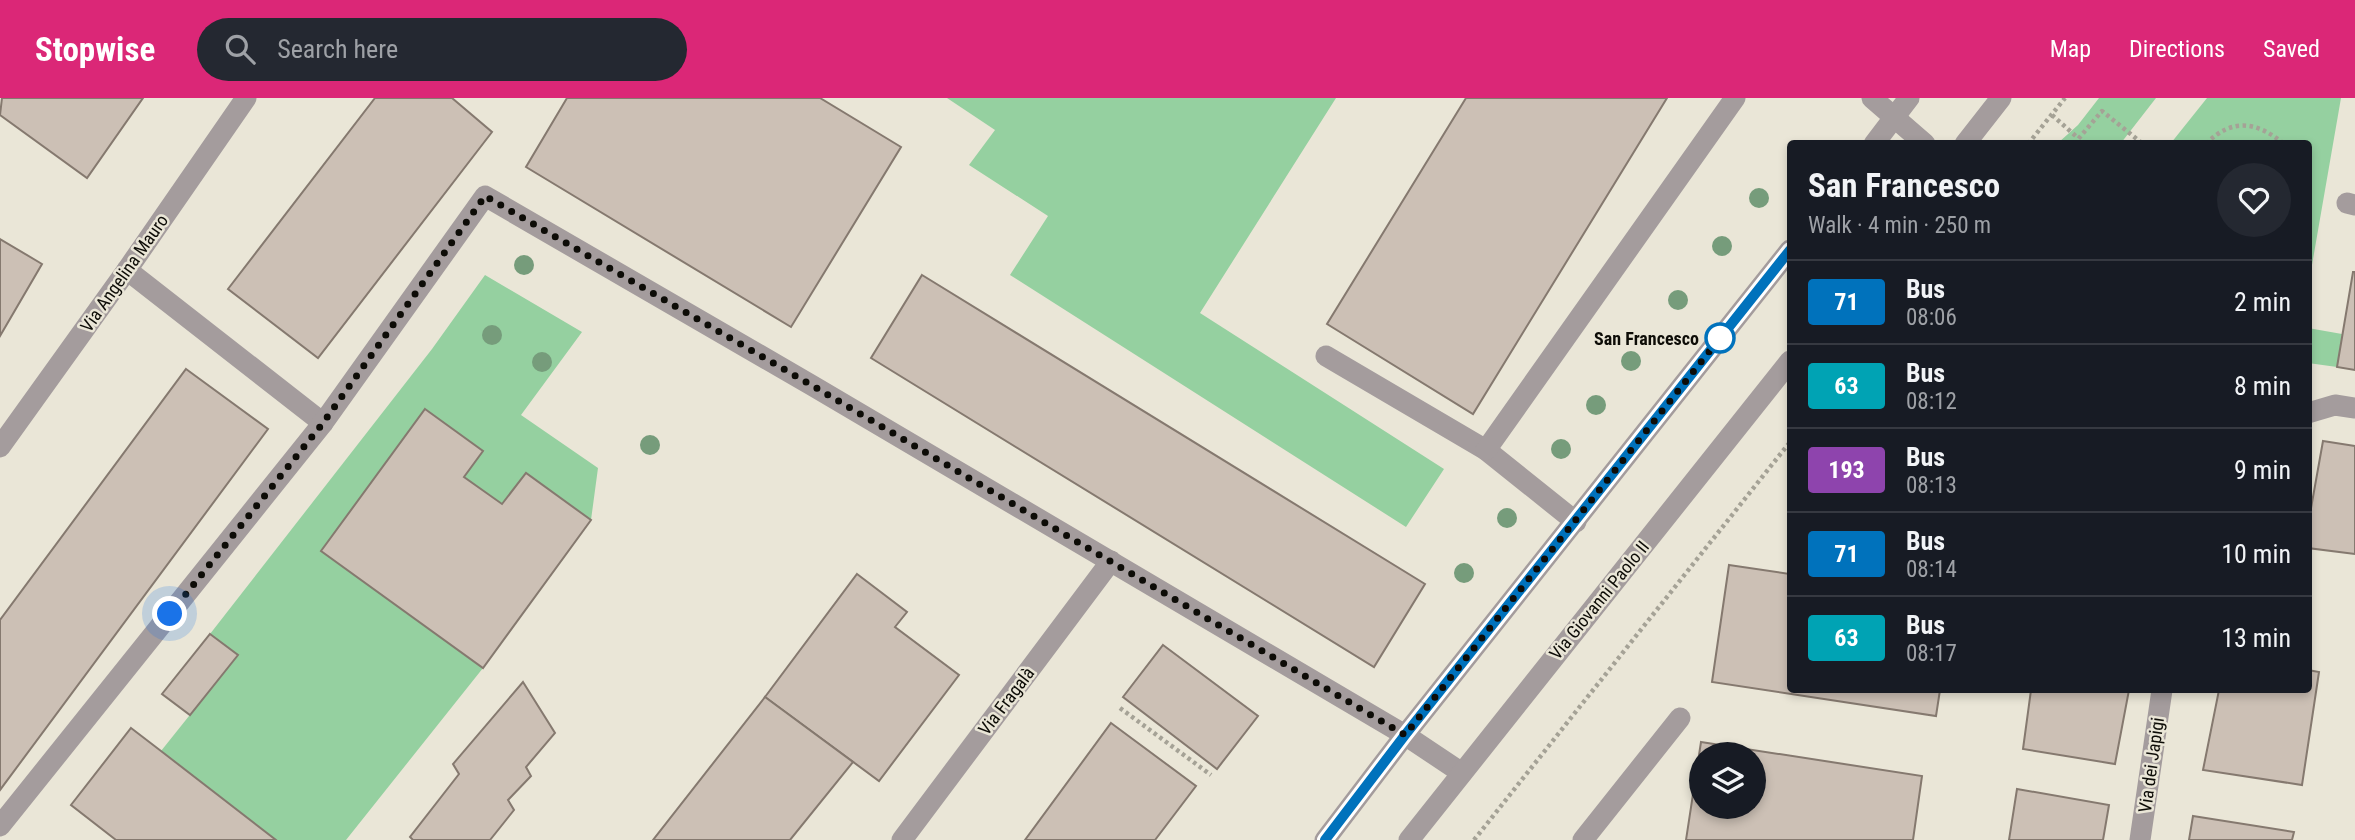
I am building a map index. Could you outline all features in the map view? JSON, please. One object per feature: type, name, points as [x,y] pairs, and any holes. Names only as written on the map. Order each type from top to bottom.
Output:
[{"type":"street","name":"Via Angelina Mauro","points":[[0,447],[246,98]]},
{"type":"street","points":[[1486,450],[1735,98]]},
{"type":"street","points":[[1872,98],[1921,140]]},
{"type":"street","points":[[1877,140],[1909,98]]},
{"type":"street","points":[[1968,140],[2001,98]]},
{"type":"street","points":[[0,826],[323,423],[485,196],[1111,561],[1405,735],[1462,773]]},
{"type":"street","points":[[1325,840],[1405,735],[1787,254]]},
{"type":"street","points":[[127,270],[323,423]]},
{"type":"street","points":[[1326,356],[1486,450],[1576,522]]},
{"type":"street","name":"Via Giovanni Paolo II","points":[[1409,840],[1787,365]]},
{"type":"street","points":[[2312,412],[2335,405],[2355,408]]},
{"type":"street","name":"Via Fragalà","points":[[902,840],[1111,561]]},
{"type":"street","name":"Via dei Japigi","points":[[2140,840],[2162,693]]},
{"type":"street","points":[[1583,840],[1679,718]]},
{"type":"path","points":[[2031,140],[2065,98]]},
{"type":"path","points":[[2052,115],[2078,138],[2102,111],[2138,140]]},
{"type":"path","points":[[2211,140],[2223,130],[2245,125],[2268,130],[2279,140]]},
{"type":"path","points":[[1474,840],[1787,446]]},
{"type":"path","points":[[1120,708],[1211,775]]},
{"type":"green space","points":[[947,98],[1336,98],[1200,313],[1444,469],[1406,527],[1010,275],[1048,216],[969,165],[995,130]]},
{"type":"green space","points":[[2099,98],[2156,98],[2123,140],[2061,140],[2078,125]]},
{"type":"green space","points":[[2207,98],[2341,98],[2312,265],[2312,140],[2173,140]]},
{"type":"green space","points":[[485,275],[582,332],[521,415],[598,468],[591,520],[526,473],[502,504],[464,477],[483,451],[425,409],[322,551],[483,668],[346,840],[276,840],[161,751],[237,656],[210,634],[432,349]]},
{"type":"green space","points":[[2312,329],[2342,334],[2337,367],[2312,364]]},
{"type":"building","points":[[2,98],[143,98],[87,178],[0,115]]},
{"type":"building","points":[[375,98],[452,98],[492,132],[318,358],[228,289]]},
{"type":"building","points":[[567,98],[820,98],[901,147],[791,327],[526,167]]},
{"type":"building","points":[[1466,98],[1667,98],[1473,414],[1327,324]]},
{"type":"building","points":[[0,239],[42,264],[0,336]]},
{"type":"building","points":[[2355,272],[2355,370],[2337,367]]},
{"type":"building","points":[[922,275],[1425,584],[1374,667],[871,358]]},
{"type":"building","points":[[186,369],[268,429],[0,790],[0,620]]},
{"type":"building","points":[[425,409],[483,451],[464,477],[502,504],[526,473],[591,520],[483,668],[321,551]]},
{"type":"building","points":[[2323,441],[2355,446],[2355,554],[2312,549],[2312,503]]},
{"type":"building","points":[[1729,565],[1787,574],[1787,693],[1940,693],[1936,716],[1712,682]]},
{"type":"building","points":[[857,574],[907,612],[895,627],[959,675],[879,781],[765,697]]},
{"type":"building","points":[[210,634],[238,655],[190,715],[162,694]]},
{"type":"building","points":[[1163,645],[1258,716],[1217,769],[1123,697]]},
{"type":"building","points":[[2312,671],[2319,672],[2302,785],[2203,770],[2218,693],[2312,693]]},
{"type":"building","points":[[523,682],[555,733],[526,767],[531,776],[508,800],[514,810],[490,840],[413,840],[410,837],[459,774],[453,764]]},
{"type":"building","points":[[2031,693],[2128,693],[2115,764],[2023,749]]},
{"type":"building","points":[[765,697],[853,762],[790,840],[653,840]]},
{"type":"building","points":[[1111,723],[1196,786],[1155,840],[1025,840]]},
{"type":"building","points":[[131,728],[276,840],[116,840],[71,805]]},
{"type":"building","points":[[1766,752],[1922,776],[1913,840],[1686,840],[1689,819],[1766,819]]},
{"type":"building","points":[[2017,789],[2109,805],[2103,840],[2009,840]]},
{"type":"building","points":[[2193,816],[2294,832],[2292,840],[2189,840]]},
{"type":"bus line","name":"71","points":[[1325,840],[1405,735],[1787,254]]},
{"type":"place","name":"San Francesco","points":[[1720,338]]},
{"type":"route","points":[[170,614],[323,423],[485,196],[1405,735],[1720,338]]}]
